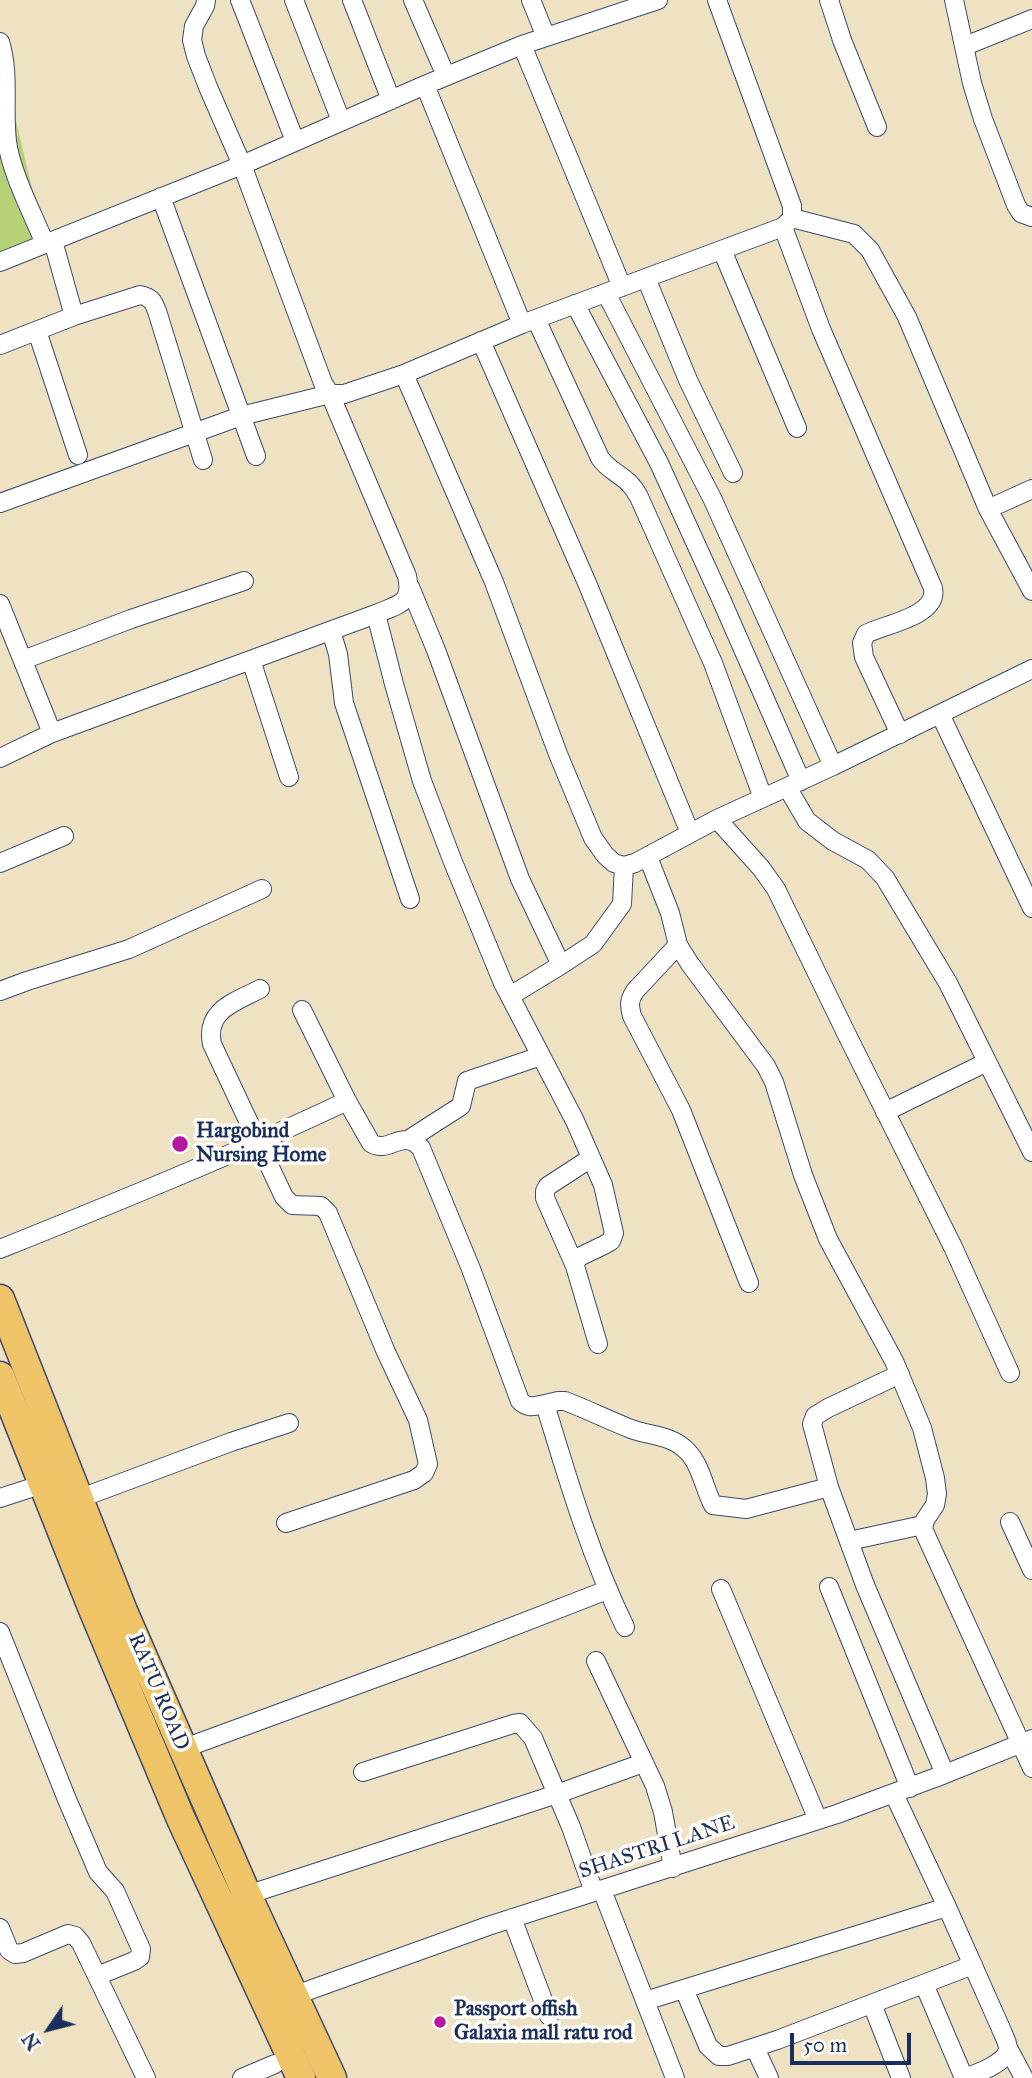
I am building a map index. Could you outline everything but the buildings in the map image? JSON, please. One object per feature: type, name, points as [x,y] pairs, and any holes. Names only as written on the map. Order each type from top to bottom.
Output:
[{"type":"main road","name":"RATU ROAD","points":[[0,1299],[123,1611],[247,1895],[332,2078]]},
{"type":"main road","points":[[0,1333],[195,1812],[318,2078]]},
{"type":"main road","points":[[0,1376],[92,1607],[181,1819],[301,2078]]},
{"type":"main road","name":"RATU ROAD","points":[[0,1404],[31,1488],[128,1726],[244,1998],[279,2071]]},
{"type":"street","points":[[240,0],[295,141]]},
{"type":"street","points":[[294,0],[341,121]]},
{"type":"street","points":[[352,0],[391,100]]},
{"type":"street","points":[[413,0],[446,76]]},
{"type":"street","points":[[531,0],[546,37]]},
{"type":"street","points":[[0,262],[242,165],[522,45],[658,0]]},
{"type":"street","points":[[717,0],[792,206],[788,222],[821,329],[935,596],[930,606],[866,634],[862,643],[864,657],[900,733]]},
{"type":"street","points":[[829,0],[877,127]]},
{"type":"street","points":[[954,0],[972,83],[983,119],[1016,205],[1021,213],[1032,217]]},
{"type":"street","points":[[211,2],[194,26],[192,40],[208,87],[242,165],[323,383],[407,576],[520,879],[561,965]]},
{"type":"street","points":[[965,46],[1032,19]]},
{"type":"street","points":[[0,42],[5,69],[8,149],[49,243],[74,316]]},
{"type":"street","points":[[522,45],[614,290],[833,766]]},
{"type":"street","points":[[425,85],[529,321],[600,458],[603,463],[626,478],[639,496],[713,663],[763,798]]},
{"type":"street","points":[[161,197],[256,456]]},
{"type":"street","points":[[0,503],[242,417],[330,394],[344,394],[404,374],[529,321],[722,250],[788,222],[854,234],[870,250],[907,317],[988,509],[1032,591]]},
{"type":"street","points":[[722,250],[797,428]]},
{"type":"street","points":[[646,278],[688,380],[733,473]]},
{"type":"street","points":[[0,345],[74,316],[140,295],[148,296],[153,301],[203,460]]},
{"type":"street","points":[[575,304],[659,463],[794,784],[807,821],[833,841],[868,860],[885,878],[948,983],[1032,1152]]},
{"type":"street","points":[[37,331],[78,455]]},
{"type":"street","points":[[481,341],[587,583],[690,833]]},
{"type":"street","points":[[404,374],[494,582],[558,754],[593,838],[614,863],[624,866],[648,857],[717,819],[1032,670]]},
{"type":"street","points":[[988,509],[1032,489]]},
{"type":"street","points":[[23,660],[131,619],[244,582]]},
{"type":"street","points":[[0,758],[52,733],[376,614],[403,602],[409,596],[410,587]]},
{"type":"street","points":[[0,604],[52,733]]},
{"type":"street","points":[[376,614],[422,781],[453,862],[510,996],[575,1121],[603,1185],[614,1233],[611,1241],[577,1258],[575,1266]]},
{"type":"street","points":[[331,631],[338,654],[344,703],[410,899]]},
{"type":"street","points":[[251,660],[289,777]]},
{"type":"street","points":[[940,714],[1032,908]]},
{"type":"street","points":[[717,819],[776,889],[953,1247],[1010,1373]]},
{"type":"street","points":[[0,863],[64,836]]},
{"type":"street","points":[[648,857],[670,913],[678,945],[766,1066],[774,1082],[803,1175],[828,1239],[900,1374],[922,1428],[937,1494],[935,1505],[923,1525],[849,1541]]},
{"type":"street","points":[[510,996],[593,944],[622,904],[624,866]]},
{"type":"street","points":[[0,991],[129,948],[262,889]]},
{"type":"street","points":[[678,945],[635,991],[629,1005],[632,1016],[681,1110],[749,1283]]},
{"type":"street","points":[[260,989],[225,1008],[211,1023],[209,1032],[218,1058],[284,1197],[292,1205],[321,1206],[328,1213],[386,1352],[418,1420],[428,1464],[424,1473],[414,1480],[286,1523]]},
{"type":"street","points":[[302,1010],[346,1101],[371,1143],[382,1147],[399,1140],[408,1140],[421,1148],[471,1269],[520,1401],[525,1406],[565,1401],[634,1430],[680,1444],[696,1464],[713,1505],[746,1510],[829,1487]]},
{"type":"street","points":[[408,1140],[461,1106],[467,1081],[541,1056]]},
{"type":"street","points":[[885,1112],[987,1062]]},
{"type":"street","points":[[0,1249],[259,1142],[346,1101]]},
{"type":"street","points":[[591,1158],[548,1186],[545,1198],[575,1266],[598,1344]]},
{"type":"street","points":[[900,1374],[815,1416],[812,1424],[813,1435],[865,1585],[945,1774]]},
{"type":"street","points":[[545,1404],[583,1528],[607,1590],[625,1627]]},
{"type":"street","points":[[78,1499],[289,1423]]},
{"type":"street","points":[[0,1498],[31,1488]]},
{"type":"street","points":[[925,1520],[923,1530],[1026,1742],[1032,1768]]},
{"type":"street","points":[[1010,1522],[1032,1570]]},
{"type":"street","points":[[829,1587],[947,1907],[1008,2048],[1024,2078]]},
{"type":"street","points":[[721,1589],[818,1820]]},
{"type":"street","points":[[183,1749],[448,1652],[607,1590]]},
{"type":"street","points":[[0,1632],[98,1872],[115,1891],[141,1949],[134,1961],[97,1976]]},
{"type":"street","points":[[596,1661],[655,1786],[663,1812],[673,1868]]},
{"type":"street","points":[[363,1772],[520,1723],[533,1738],[675,2078]]},
{"type":"street","name":"SHASTRI LANE","points":[[293,1996],[512,1918],[673,1868],[902,1791],[1026,1742]]},
{"type":"street","points":[[247,1895],[557,1794],[643,1763]]},
{"type":"street","points":[[645,2001],[947,1907]]},
{"type":"street","points":[[512,1918],[549,2016]]},
{"type":"street","points":[[0,1928],[5,1953],[23,1953],[68,1934],[75,1936],[81,1943],[146,2078]]},
{"type":"street","points":[[684,1989],[712,2052],[719,2056],[728,2056],[973,1965]]},
{"type":"street","points":[[924,1984],[964,2078],[998,2062],[1005,2056],[1008,2048]]},
{"type":"street","points":[[872,2004],[901,2078]]},
{"type":"street","points":[[755,2048],[769,2078]]},
{"type":"street","points":[[242,2078],[279,2071]]},
{"type":"green space","points":[[0,64],[5,74],[45,244],[0,262]]},
{"type":"place","name":"Hargobind Nursing Home","points":[[180,1144]]},
{"type":"place","name":"Passport offish Galaxia mall ratu rod","points":[[440,2022]]}]
